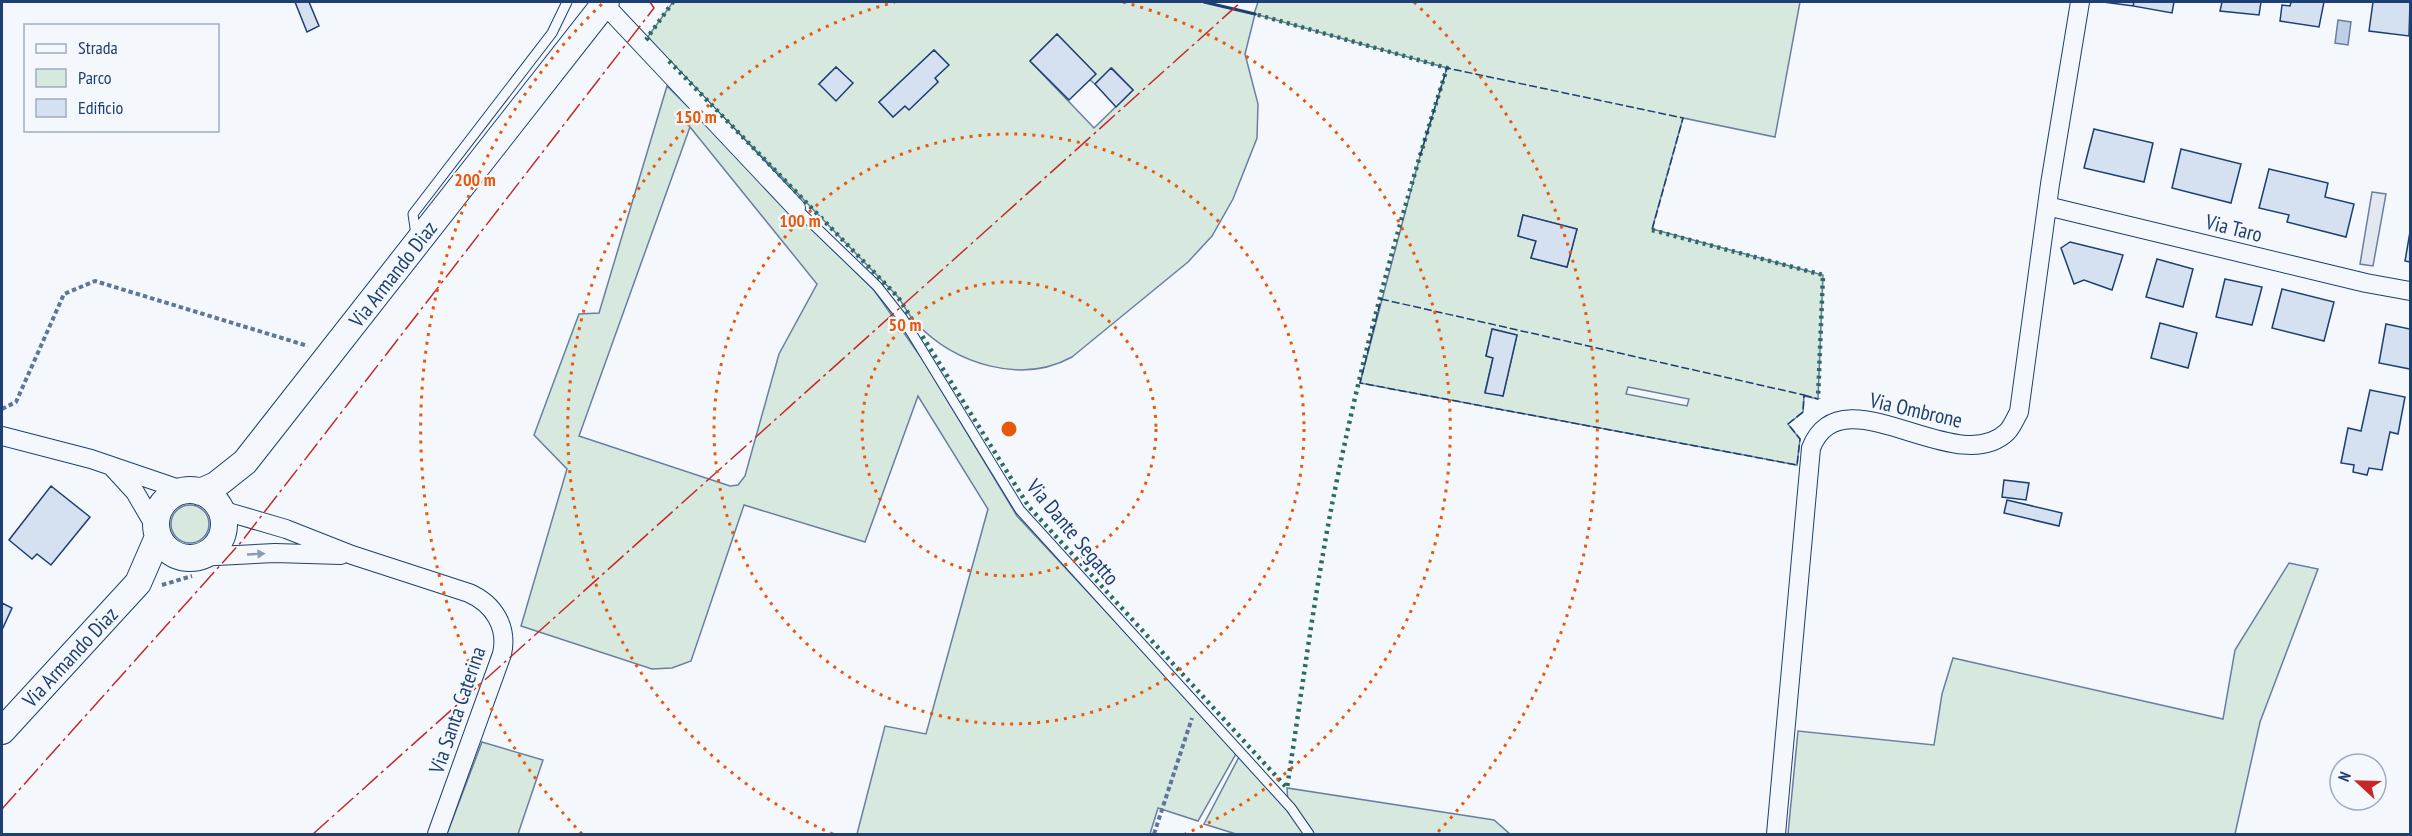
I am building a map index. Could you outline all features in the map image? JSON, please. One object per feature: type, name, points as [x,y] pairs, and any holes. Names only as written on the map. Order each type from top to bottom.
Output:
[{"type":"street","name":"Via Ombrone","points":[[1776,834],[1810,455],[1814,440],[1827,424],[1853,419],[1964,445],[1989,443],[2008,432],[2019,412],[2047,206],[2080,2]]},
{"type":"street","name":"Via Armando Diaz","points":[[2,731],[148,585],[195,563],[219,541],[224,524],[221,510],[245,462],[605,3]]},
{"type":"street","name":"Via Dante Segatto","points":[[605,3],[796,208]]},
{"type":"street","name":"Via Taro","points":[[2047,206],[2366,283],[2410,291]]},
{"type":"street","points":[[2,436],[192,491],[215,502],[221,510]]},
{"type":"street","name":"Via Armando Diaz","points":[[148,585],[160,508],[175,494],[216,485],[245,462]]},
{"type":"street","points":[[112,467],[135,492],[170,552],[195,563]]},
{"type":"street","name":"Via Santa Caterina","points":[[221,510],[310,537],[352,555],[476,596],[491,608],[501,625],[504,639],[502,654],[437,834]]},
{"type":"street","name":"Via Santa Caterina","points":[[195,563],[276,553],[352,555]]},
{"type":"lane","points":[[418,243],[413,214],[552,33],[567,2]]},
{"type":"lane","name":"Via Dante Segatto","points":[[796,208],[877,286],[903,319],[1020,510],[1291,808],[1309,834]]},
{"type":"path","points":[[2,409],[16,402],[64,294],[95,281],[307,346],[314,337]]},
{"type":"path","points":[[148,585],[172,580],[195,563]]},
{"type":"path","points":[[1154,834],[1186,736]]},
{"type":"green space","points":[[673,2],[1204,2],[1254,14],[1258,2],[1800,2],[1775,137],[1683,118],[1652,229],[1823,275],[1818,399],[1804,396],[1803,412],[1788,424],[1800,439],[1797,465],[1360,383],[1420,156],[1447,68],[1255,14],[1245,54],[1258,104],[1257,138],[1233,199],[1212,236],[1188,262],[1072,357],[1052,365],[1032,369],[1011,369],[990,366],[950,350],[916,323],[898,297],[647,38]],"holes":[[[1057,34],[1095,74],[1090,80],[1095,84],[1112,68],[1133,90],[1094,128],[1030,61]],[[934,50],[948,65],[935,78],[938,82],[909,109],[905,106],[893,117],[879,102]],[[836,67],[852,83],[819,84]],[[1523,215],[1577,229],[1567,267],[1531,258],[1536,241],[1518,236]],[[1493,329],[1517,335],[1503,396],[1485,392],[1493,358],[1486,356]],[[1628,387],[1689,399],[1687,406],[1626,394]]]},
{"type":"green space","points":[[667,86],[874,290],[925,363],[1017,516],[1237,752],[1198,821],[1158,808],[1150,834],[857,834],[885,726],[926,734],[988,509],[918,396],[865,542],[744,505],[691,661],[672,668],[652,669],[521,626],[567,469],[534,435],[579,314],[599,313]],"holes":[[[690,127],[817,284],[779,354],[745,476],[738,485],[730,486],[579,436]]]},
{"type":"green space","points":[[190,505],[204,510],[209,524],[204,538],[190,543],[176,538],[171,524],[176,510]]},
{"type":"green space","points":[[2289,563],[2318,569],[2260,722],[2235,834],[1788,834],[1798,731],[1934,745],[1942,694],[1953,658],[2223,719],[2235,650]]},
{"type":"green space","points":[[482,742],[543,760],[518,834],[447,834]]},
{"type":"green space","points":[[1240,755],[1288,803],[1287,788],[1494,820],[1510,834],[1236,834],[1204,824]]},
{"type":"shaded area","points":[[2372,192],[2386,194],[2373,266],[2360,264]]},
{"type":"water","points":[[2338,20],[2351,22],[2348,45],[2335,43]]},
{"type":"building","points":[[295,2],[309,2],[319,26],[307,32]]},
{"type":"building","points":[[2103,2],[2134,2],[2133,6]]},
{"type":"building","points":[[2134,2],[2174,2],[2172,13],[2133,6]]},
{"type":"building","points":[[2222,2],[2261,2],[2259,15],[2220,11]]},
{"type":"building","points":[[2291,2],[2324,2],[2319,27],[2280,21],[2282,5],[2290,6]]},
{"type":"building","points":[[2373,2],[2410,2],[2409,36],[2369,31]]},
{"type":"building","points":[[1057,34],[1096,74],[1069,100],[1030,61]]},
{"type":"building","points":[[934,50],[949,65],[935,78],[938,82],[909,110],[905,106],[893,117],[879,102]]},
{"type":"building","points":[[836,67],[853,83],[836,101],[819,84]]},
{"type":"building","points":[[1111,68],[1133,90],[1116,107],[1095,84]]},
{"type":"building","points":[[2094,129],[2153,143],[2144,182],[2084,168]]},
{"type":"building","points":[[2181,149],[2241,164],[2231,203],[2172,188]]},
{"type":"building","points":[[2269,169],[2328,183],[2325,197],[2354,204],[2346,237],[2287,222],[2289,215],[2259,208]]},
{"type":"building","points":[[1523,215],[1577,229],[1567,267],[1531,258],[1536,241],[1518,236]]},
{"type":"building","points":[[2410,232],[2410,262],[2405,261]]},
{"type":"building","points":[[2070,242],[2123,255],[2112,290],[2084,280],[2074,284],[2061,248]]},
{"type":"building","points":[[2157,259],[2193,269],[2183,307],[2146,297]]},
{"type":"building","points":[[2225,279],[2262,287],[2252,325],[2216,317]]},
{"type":"building","points":[[2282,289],[2334,302],[2324,341],[2272,328]]},
{"type":"building","points":[[2160,323],[2197,333],[2188,368],[2151,358]]},
{"type":"building","points":[[2386,324],[2410,329],[2410,369],[2379,363]]},
{"type":"building","points":[[1492,329],[1517,335],[1503,396],[1485,393],[1493,358],[1486,356]]},
{"type":"building","points":[[2370,390],[2405,397],[2398,434],[2390,432],[2382,470],[2369,468],[2367,475],[2353,472],[2354,465],[2341,463],[2348,428],[2361,431]]},
{"type":"building","points":[[2004,480],[2029,483],[2026,500],[2002,497]]},
{"type":"building","points":[[51,486],[90,517],[51,565],[37,554],[32,559],[9,540]]},
{"type":"building","points":[[2007,500],[2062,513],[2059,526],[2004,513]]},
{"type":"building","points":[[2,603],[12,608],[2,630]]},
{"type":"hedge","points":[[649,40],[647,38],[673,2]]},
{"type":"hedge","points":[[669,61],[898,297],[1029,507],[1287,788],[1318,583],[1341,458],[1382,290],[1447,68],[1255,14]]},
{"type":"hedge","points":[[1652,230],[1823,275],[1818,399]]},
{"type":"fence","points":[[1420,156],[1447,68],[1683,118],[1652,230]]},
{"type":"fence","points":[[1381,299],[1804,395],[1803,412],[1788,424],[1800,439],[1797,465],[1360,383],[1381,299]]},
{"type":"fence","points":[[1804,395],[1818,399]]},
{"type":"wall","points":[[1204,2],[1255,14]]},
{"type":"power","points":[[2,809],[242,541],[654,8],[650,2]]},
{"type":"power","points":[[313,834],[1241,2]]}]
